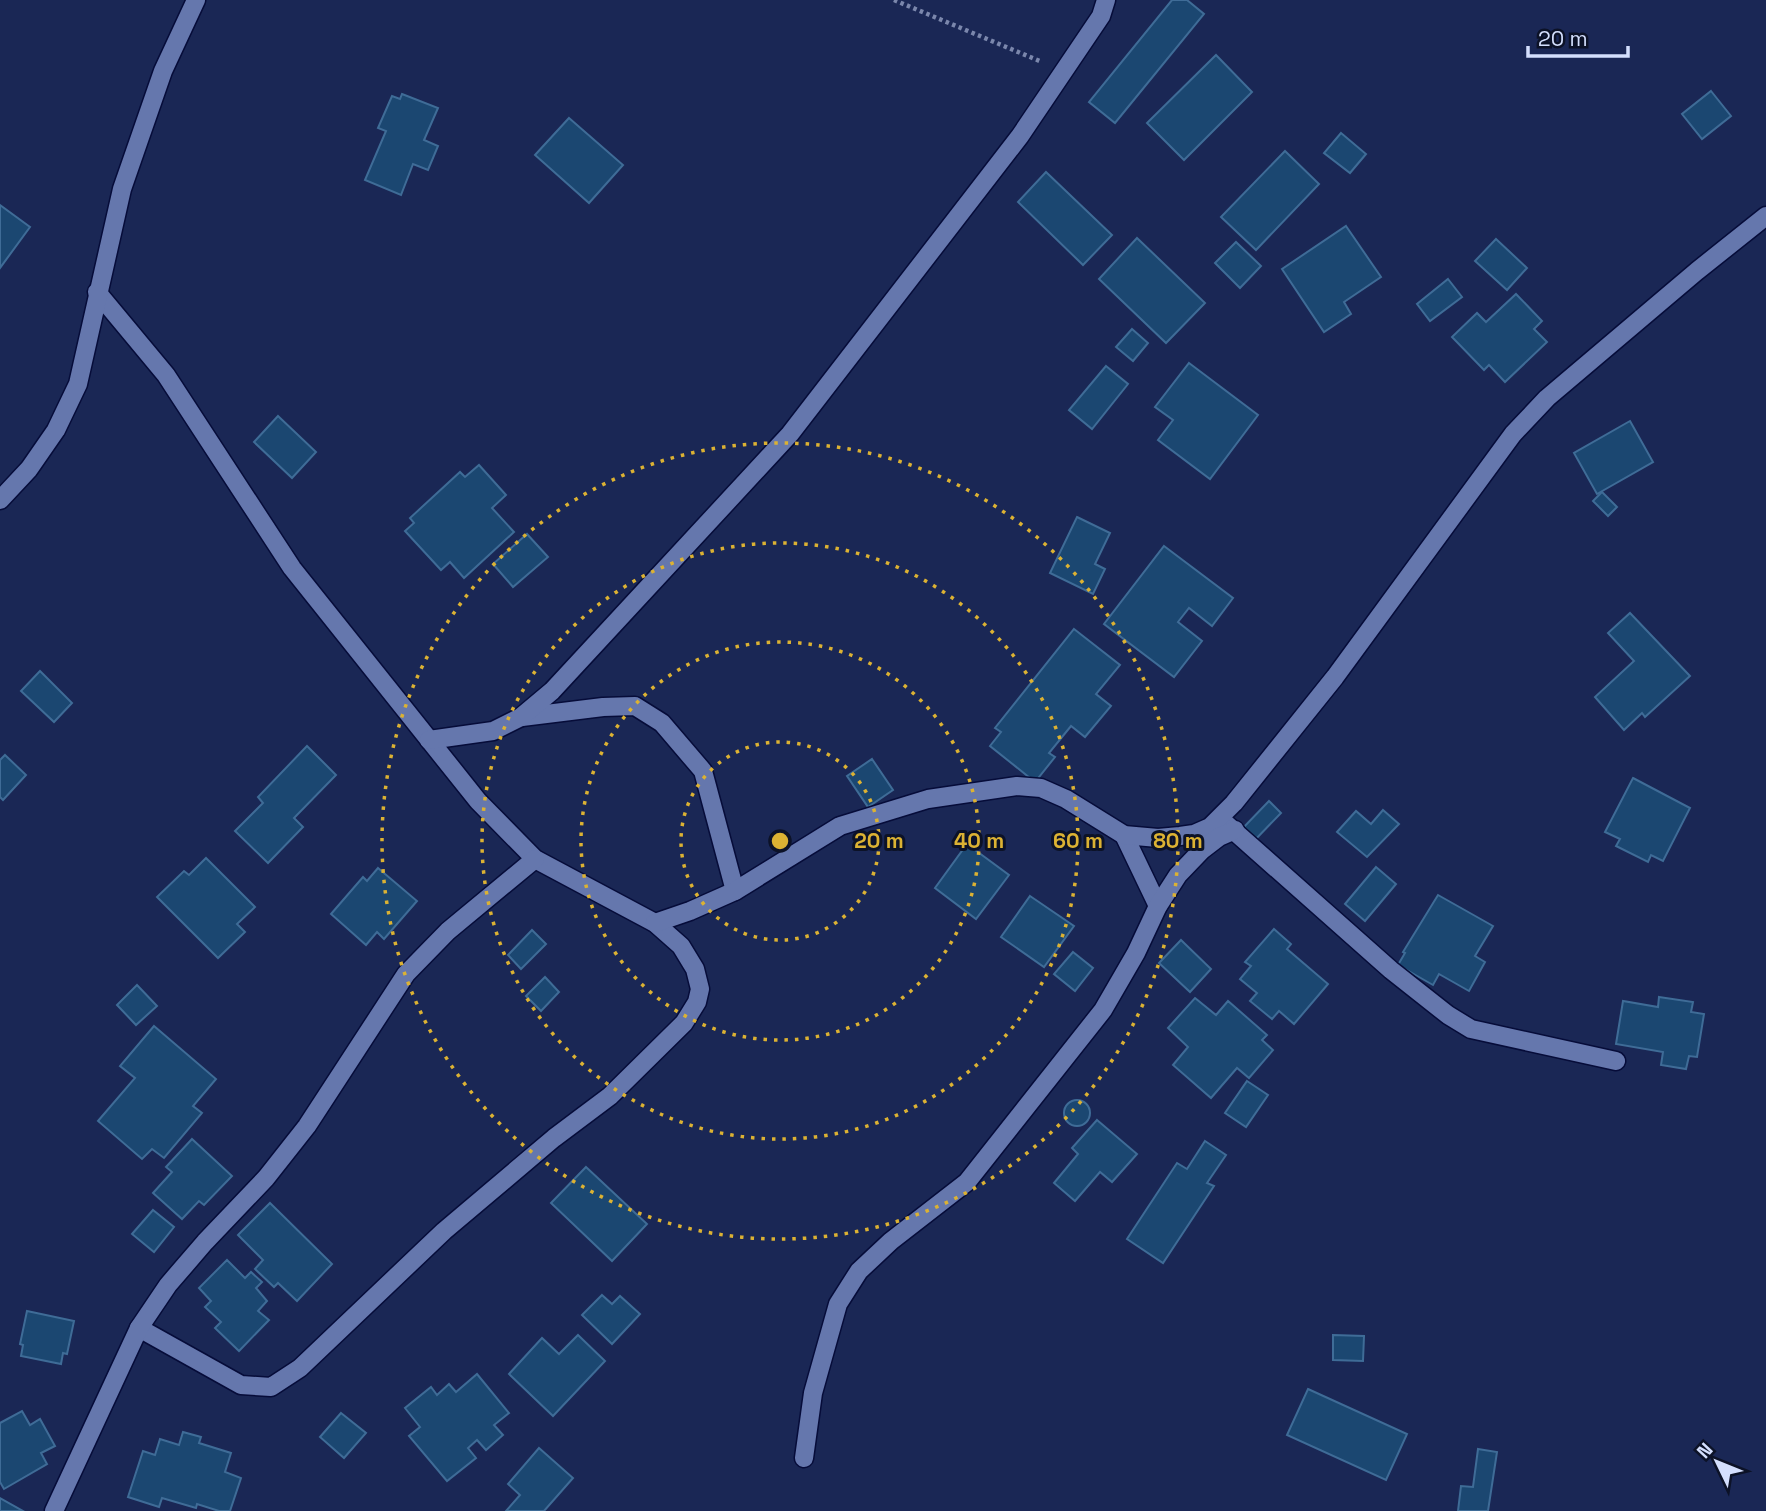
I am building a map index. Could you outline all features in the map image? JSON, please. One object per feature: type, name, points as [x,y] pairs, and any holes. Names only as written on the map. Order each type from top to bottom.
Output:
[{"type":"street","points":[[0,500],[29,469],[56,430],[78,384],[122,189],[163,71],[196,0]]},
{"type":"street","points":[[429,740],[493,731],[522,717],[552,691],[790,434],[1020,136],[1101,16],[1106,0]]},
{"type":"street","points":[[655,923],[735,891],[840,826],[928,799],[1017,786],[1041,788],[1066,799],[1124,835],[1158,838],[1180,836],[1194,834],[1210,827],[1335,677],[1513,434],[1547,398],[1696,271],[1766,216]]},
{"type":"street","points":[[97,292],[166,375],[292,568],[478,801],[535,859],[655,923],[681,946],[695,969],[701,989],[697,1002],[684,1023],[610,1097],[554,1138],[444,1231],[300,1368],[271,1387],[241,1385],[139,1328]]},
{"type":"street","points":[[522,717],[603,707],[635,706],[662,723],[703,771],[735,891]]},
{"type":"street","points":[[1220,818],[1391,970],[1448,1015],[1471,1029],[1616,1061]]},
{"type":"street","points":[[804,1458],[813,1393],[838,1304],[859,1271],[891,1241],[967,1182],[1102,1010],[1136,953],[1158,906],[1178,875],[1202,850],[1219,837],[1235,830]]},
{"type":"street","points":[[1124,835],[1158,906]]},
{"type":"street","points":[[54,1511],[139,1328],[168,1285],[266,1178],[307,1126],[406,974],[448,931],[535,859]]},
{"type":"path","points":[[894,0],[1065,72]]},
{"type":"building","points":[[1172,0],[1187,0],[1204,14],[1115,123],[1089,102]]},
{"type":"building","points":[[1216,55],[1252,92],[1184,160],[1147,123]]},
{"type":"building","points":[[1711,91],[1731,116],[1702,139],[1682,114]]},
{"type":"building","points":[[402,94],[438,108],[424,140],[438,146],[428,170],[413,164],[401,195],[365,180],[386,131],[378,128],[392,96],[400,99]]},
{"type":"building","points":[[569,118],[623,165],[589,203],[535,155]]},
{"type":"building","points":[[1341,133],[1366,154],[1350,173],[1324,153]]},
{"type":"building","points":[[1285,151],[1319,184],[1256,250],[1221,217]]},
{"type":"building","points":[[1046,172],[1112,235],[1083,265],[1018,202]]},
{"type":"building","points":[[0,205],[30,227],[0,268]]},
{"type":"building","points":[[1346,226],[1381,277],[1344,302],[1351,314],[1324,332],[1282,269]]},
{"type":"building","points":[[1137,238],[1205,303],[1166,343],[1099,279]]},
{"type":"building","points":[[1496,239],[1527,268],[1507,290],[1475,261]]},
{"type":"building","points":[[1236,242],[1261,266],[1240,288],[1215,263]]},
{"type":"building","points":[[1448,279],[1462,297],[1430,321],[1417,304]]},
{"type":"building","points":[[1516,294],[1542,321],[1534,329],[1547,342],[1505,382],[1489,365],[1484,370],[1452,337],[1477,313],[1486,322]]},
{"type":"building","points":[[1132,329],[1148,343],[1133,361],[1116,347]]},
{"type":"building","points":[[1189,363],[1258,415],[1210,479],[1158,440],[1173,420],[1155,407]]},
{"type":"building","points":[[1106,366],[1128,384],[1092,429],[1069,410]]},
{"type":"building","points":[[278,416],[316,452],[292,478],[254,442]]},
{"type":"building","points":[[1630,421],[1653,462],[1597,494],[1574,453]]},
{"type":"building","points":[[479,465],[506,495],[492,508],[514,532],[464,578],[450,562],[441,570],[405,531],[414,523],[410,518],[460,472],[465,477]]},
{"type":"building","points":[[1602,492],[1617,507],[1608,516],[1593,501]]},
{"type":"building","points":[[1077,517],[1110,533],[1095,564],[1105,569],[1093,594],[1050,573]]},
{"type":"building","points":[[527,534],[548,557],[513,587],[493,564]]},
{"type":"building","points":[[1164,546],[1233,598],[1212,626],[1189,608],[1178,622],[1202,641],[1174,677],[1104,624]]},
{"type":"building","points":[[1630,613],[1690,676],[1645,717],[1642,713],[1624,730],[1595,697],[1634,661],[1608,633]]},
{"type":"building","points":[[1074,629],[1120,665],[1096,694],[1111,706],[1085,737],[1071,726],[1049,753],[1055,757],[1035,782],[990,746],[1001,732],[995,728]]},
{"type":"building","points":[[40,671],[72,703],[54,722],[21,691]]},
{"type":"building","points":[[307,746],[336,775],[294,818],[303,827],[268,863],[235,831],[263,803],[258,797]]},
{"type":"building","points":[[5,755],[26,775],[3,800],[0,797],[0,760]]},
{"type":"building","points":[[872,759],[893,790],[868,807],[847,776]]},
{"type":"building","points":[[1633,778],[1690,808],[1663,861],[1651,855],[1648,862],[1616,846],[1620,839],[1605,832]]},
{"type":"building","points":[[1269,801],[1281,813],[1252,843],[1240,831]]},
{"type":"building","points":[[1383,810],[1399,824],[1367,857],[1337,832],[1356,811],[1371,824]]},
{"type":"building","points":[[967,844],[1009,875],[976,919],[935,888]]},
{"type":"building","points":[[206,858],[255,907],[237,924],[245,932],[218,958],[157,897],[184,871],[189,875]]},
{"type":"building","points":[[1376,867],[1396,884],[1365,921],[1345,904]]},
{"type":"building","points":[[378,868],[417,901],[384,939],[377,932],[366,945],[331,914],[363,877],[367,881]]},
{"type":"building","points":[[1438,895],[1493,926],[1475,956],[1485,962],[1469,991],[1439,974],[1433,985],[1398,965],[1405,953],[1403,952]]},
{"type":"building","points":[[1030,896],[1074,926],[1044,967],[1001,937]]},
{"type":"building","points":[[1274,929],[1291,944],[1287,949],[1328,984],[1294,1024],[1279,1011],[1272,1019],[1250,1001],[1257,993],[1240,979],[1251,966],[1245,962]]},
{"type":"building","points":[[532,930],[546,944],[521,969],[508,955]]},
{"type":"building","points":[[1181,940],[1211,969],[1190,992],[1159,963]]},
{"type":"building","points":[[1073,952],[1093,968],[1075,991],[1054,974]]},
{"type":"building","points":[[545,977],[559,992],[541,1011],[526,996]]},
{"type":"building","points":[[137,985],[157,1006],[136,1025],[117,1005]]},
{"type":"building","points":[[1659,997],[1693,1002],[1691,1012],[1704,1014],[1697,1057],[1689,1056],[1686,1069],[1661,1065],[1663,1052],[1616,1044],[1623,1001],[1658,1007]]},
{"type":"building","points":[[1195,998],[1216,1015],[1228,1001],[1267,1035],[1262,1040],[1273,1050],[1249,1078],[1237,1068],[1211,1098],[1173,1065],[1188,1047],[1168,1028]]},
{"type":"building","points":[[154,1026],[216,1079],[193,1106],[202,1113],[164,1158],[152,1149],[142,1159],[98,1121],[135,1078],[120,1066]]},
{"type":"building","points":[[1247,1081],[1268,1095],[1246,1127],[1225,1113]]},
{"type":"building","points":[[1077,1100],[1087,1103],[1090,1113],[1087,1123],[1077,1126],[1067,1123],[1064,1113],[1067,1103]]},
{"type":"building","points":[[1097,1120],[1137,1154],[1112,1182],[1100,1172],[1075,1201],[1054,1183],[1078,1154],[1072,1148]]},
{"type":"building","points":[[192,1139],[232,1176],[204,1205],[199,1201],[182,1219],[153,1193],[172,1172],[166,1167]]},
{"type":"building","points":[[1205,1141],[1226,1155],[1207,1183],[1214,1186],[1163,1263],[1127,1239],[1177,1163],[1187,1169]]},
{"type":"building","points":[[586,1167],[647,1224],[612,1261],[551,1203]]},
{"type":"building","points":[[270,1203],[332,1264],[297,1301],[278,1283],[274,1287],[255,1269],[263,1260],[238,1235]]},
{"type":"building","points":[[153,1210],[174,1227],[154,1252],[132,1234]]},
{"type":"building","points":[[227,1260],[245,1278],[251,1272],[262,1282],[256,1288],[267,1301],[258,1311],[269,1320],[239,1351],[215,1328],[221,1322],[205,1307],[211,1301],[199,1288]]},
{"type":"building","points":[[602,1295],[612,1304],[620,1296],[640,1314],[612,1344],[582,1315]]},
{"type":"building","points":[[27,1311],[74,1321],[67,1354],[63,1353],[61,1364],[21,1356],[23,1345],[20,1344]]},
{"type":"building","points":[[578,1335],[605,1361],[553,1416],[509,1374],[542,1338],[559,1354]]},
{"type":"building","points":[[1333,1335],[1364,1336],[1363,1361],[1333,1360]]},
{"type":"building","points":[[477,1374],[509,1413],[494,1425],[503,1435],[486,1450],[477,1440],[468,1448],[476,1458],[447,1481],[409,1436],[420,1427],[405,1408],[431,1387],[437,1395],[449,1384],[456,1392]]},
{"type":"building","points":[[1308,1389],[1407,1434],[1386,1480],[1287,1435]]},
{"type":"building","points":[[22,1411],[30,1425],[40,1419],[55,1446],[41,1453],[47,1464],[4,1489],[0,1482],[0,1423]]},
{"type":"building","points":[[341,1413],[366,1433],[344,1458],[320,1437]]},
{"type":"building","points":[[183,1432],[201,1437],[199,1443],[231,1453],[225,1472],[241,1478],[230,1511],[219,1511],[197,1504],[196,1508],[162,1498],[159,1507],[128,1497],[143,1451],[155,1455],[160,1439],[179,1445]]},
{"type":"building","points":[[539,1448],[573,1478],[544,1511],[506,1511],[520,1495],[508,1484]]},
{"type":"building","points":[[1478,1449],[1497,1452],[1488,1511],[1458,1511],[1461,1486],[1473,1487]]},
{"type":"building","points":[[0,1498],[23,1511],[0,1511]]}]
